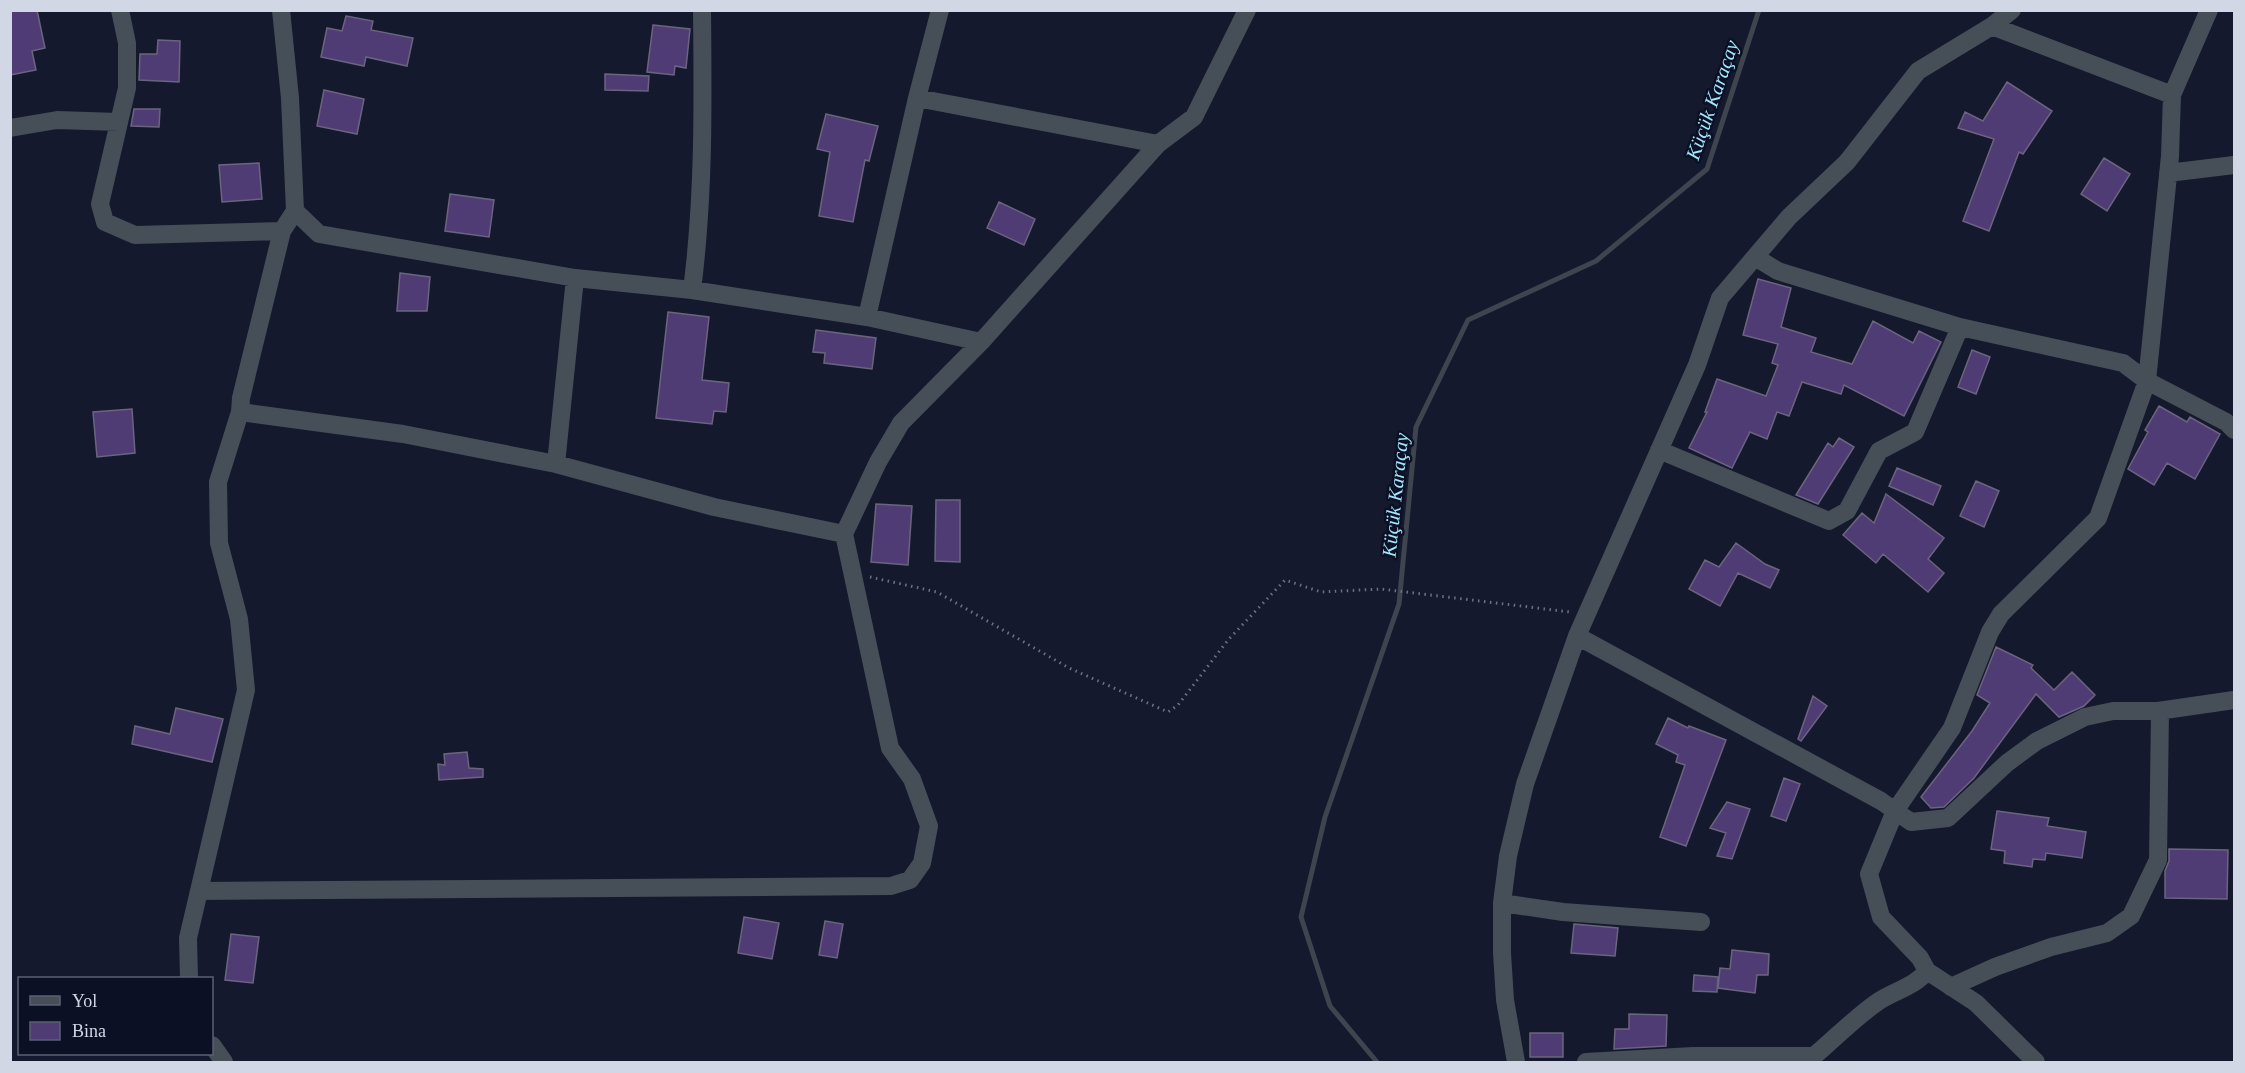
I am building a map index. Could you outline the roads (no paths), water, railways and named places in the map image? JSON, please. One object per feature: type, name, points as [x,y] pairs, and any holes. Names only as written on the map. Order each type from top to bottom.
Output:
[{"type":"street","points":[[120,10],[127,43],[127,88],[100,204],[105,222],[135,235],[282,231]]},
{"type":"street","points":[[189,977],[188,938],[246,690],[239,619],[219,543],[218,482],[240,412],[241,398],[282,231],[295,211],[291,119],[281,10]]},
{"type":"street","points":[[692,290],[697,252],[703,133],[702,10]]},
{"type":"street","points":[[867,316],[917,98],[940,10]]},
{"type":"street","points":[[200,891],[891,886],[910,880],[922,862],[929,826],[912,779],[890,748],[844,534],[878,462],[901,423],[981,342],[1158,144],[1194,117],[1247,10]]},
{"type":"street","points":[[1516,1062],[1505,1000],[1502,903],[1508,856],[1525,784],[1577,636],[1697,364],[1720,298],[1789,217],[1847,162],[1918,71],[1992,26],[2012,10]]},
{"type":"street","points":[[2036,1062],[1976,1003],[1927,971],[1920,958],[1881,917],[1869,874],[1895,811],[1952,728],[1990,632],[2001,614],[2098,518],[2147,381],[2168,173],[2172,95],[2209,10]]},
{"type":"street","points":[[1992,26],[2172,95]]},
{"type":"street","points":[[917,98],[1158,144]]},
{"type":"street","points":[[10,128],[57,120],[119,122]]},
{"type":"street","points":[[2168,173],[2235,165]]},
{"type":"street","points":[[295,211],[320,234],[575,278],[692,290],[867,316],[981,342]]},
{"type":"street","points":[[1755,257],[1778,270],[1960,327],[2123,363],[2147,381],[2226,422],[2235,430]]},
{"type":"street","points":[[556,464],[575,278]]},
{"type":"street","points":[[1659,450],[1829,521],[1846,511],[1879,451],[1914,432],[1960,327]]},
{"type":"street","points":[[240,412],[403,434],[556,464],[714,507],[844,534]]},
{"type":"street","points":[[1577,636],[1881,801],[1911,822],[1948,818],[2007,763],[2037,741],[2085,717],[2113,711],[2160,711],[2235,700]]},
{"type":"street","points":[[1951,987],[1995,967],[2051,947],[2107,933],[2131,916],[2158,860],[2160,711]]},
{"type":"street","points":[[1502,903],[1563,912],[1701,922]]},
{"type":"street","points":[[1586,1062],[1693,1056],[1814,1056],[1879,1001],[1921,979],[1927,971]]},
{"type":"street","points":[[213,1046],[224,1062]]},
{"type":"waterway","name":"Küçük Karaçay","points":[[1377,1062],[1330,1006],[1301,917],[1325,817],[1399,604],[1416,427],[1468,320],[1596,261],[1707,169],[1759,10]]}]
